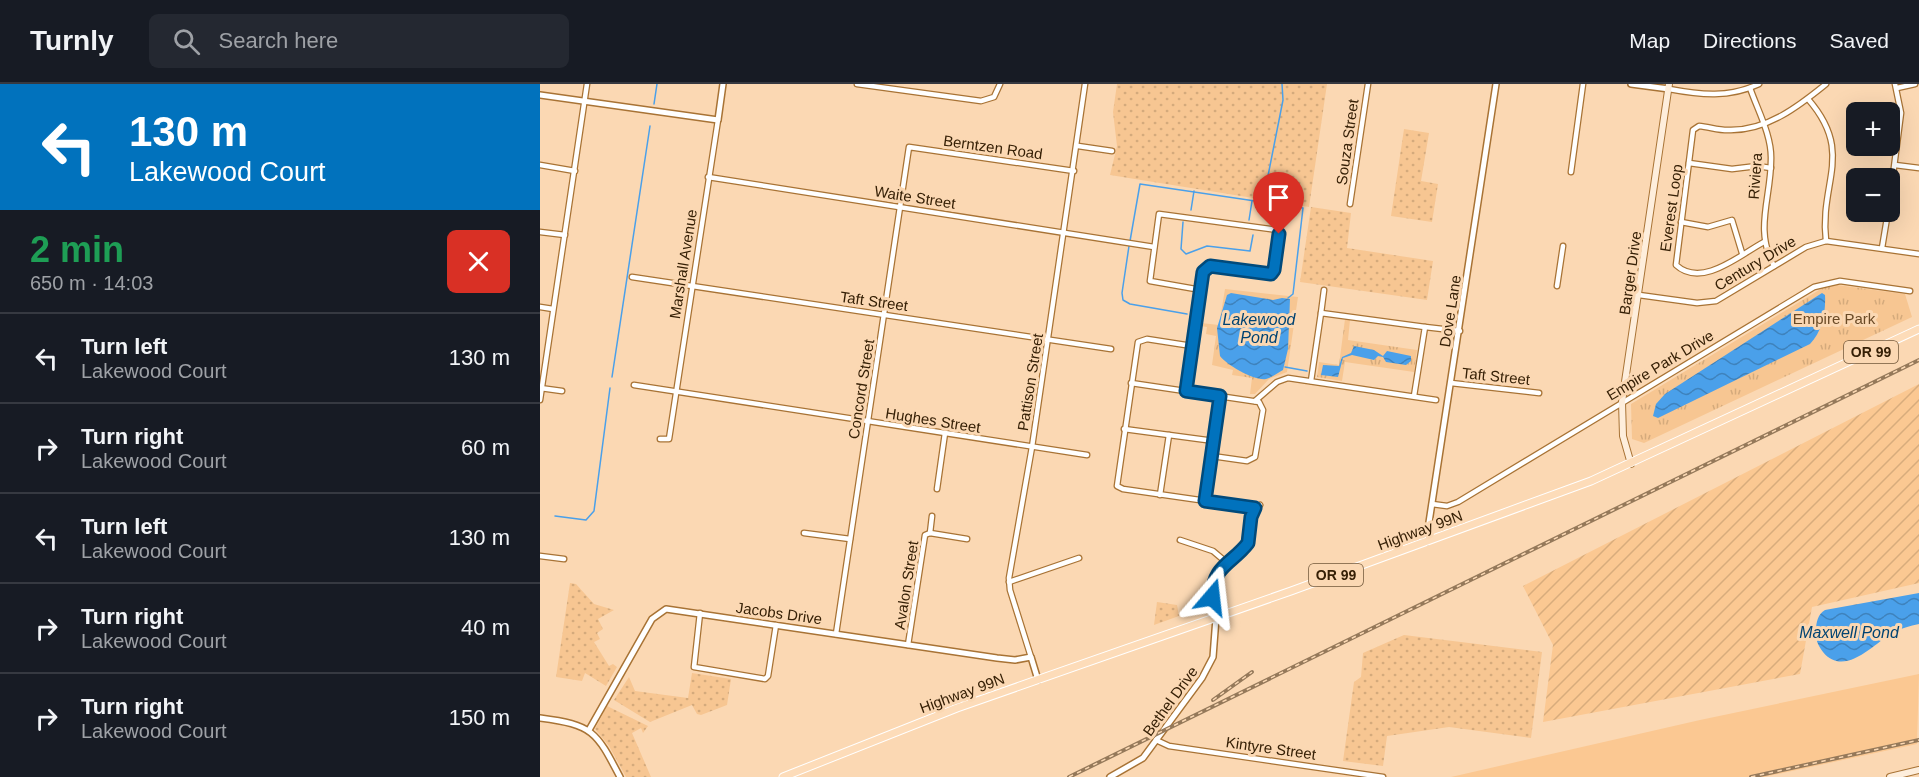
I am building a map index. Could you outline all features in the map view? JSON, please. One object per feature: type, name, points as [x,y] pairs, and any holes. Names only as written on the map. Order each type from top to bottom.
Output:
[{"type":"main road","name":"Barger Drive","points":[[1631,464],[1623,436],[1622,402],[1669,87]]},
{"type":"main road","name":"Highway 99N","points":[[783,777],[891,733],[1426,542],[1631,464],[1919,329]]},
{"type":"main road","points":[[1890,777],[1919,770]]},
{"type":"street","points":[[540,400],[587,84]]},
{"type":"street","name":"Marshall Avenue","points":[[660,440],[669,440],[723,84]]},
{"type":"street","points":[[857,84],[901,87],[985,101],[997,93],[1000,84]]},
{"type":"street","name":"Pattison Street","points":[[1038,680],[1009,582],[1078,146],[1085,84]]},
{"type":"street","name":"Souza Street","points":[[1350,204],[1368,84]]},
{"type":"street","name":"Dove Lane","points":[[1426,542],[1496,84]]},
{"type":"street","points":[[1571,172],[1583,84]]},
{"type":"street","points":[[1631,84],[1669,87],[1717,95],[1759,84]]},
{"type":"street","points":[[1763,124],[1808,99],[1826,84]]},
{"type":"street","points":[[1895,168],[1901,113],[1896,86],[1915,84]]},
{"type":"street","name":"Riviera","points":[[1750,88],[1771,153],[1771,168],[1763,217],[1764,242],[1774,266]]},
{"type":"street","points":[[540,95],[718,120]]},
{"type":"street","points":[[1808,99],[1825,121],[1833,143],[1833,167],[1825,223],[1826,241]]},
{"type":"street","name":"Everest Loop","points":[[1763,124],[1731,130],[1695,128],[1692,134],[1675,257],[1676,265],[1680,269],[1703,273],[1713,271],[1764,242]]},
{"type":"street","points":[[1078,146],[1112,151]]},
{"type":"street","name":"Berntzen Road","points":[[909,147],[1074,171]]},
{"type":"street","name":"Concord Street","points":[[836,634],[909,147]]},
{"type":"street","points":[[1689,163],[1732,169],[1771,168]]},
{"type":"street","points":[[540,165],[575,171]]},
{"type":"street","points":[[1895,165],[1919,168]]},
{"type":"street","name":"Waite Street","points":[[708,177],[1154,247]]},
{"type":"street","points":[[1186,391],[1201,290],[1203,272],[1207,266],[1268,274],[1273,272],[1278,230],[1161,213],[1149,278],[1151,282],[1201,290]]},
{"type":"street","points":[[1681,222],[1708,226],[1732,220],[1742,253]]},
{"type":"street","points":[[1882,249],[1886,222]]},
{"type":"street","points":[[540,232],[565,235]]},
{"type":"street","name":"Century Drive","points":[[1639,295],[1697,303],[1716,301],[1806,247],[1826,241],[1919,254]]},
{"type":"street","points":[[1557,286],[1563,246]]},
{"type":"street","name":"Taft Street","points":[[632,277],[1111,349]]},
{"type":"street","name":"Empire Park Drive","points":[[1432,504],[1442,506],[1458,502],[1802,293],[1823,283],[1840,281],[1910,291]]},
{"type":"street","points":[[1311,381],[1324,290]]},
{"type":"street","points":[[540,307],[554,309]]},
{"type":"street","points":[[1321,313],[1460,331]]},
{"type":"street","points":[[1414,396],[1425,327]]},
{"type":"street","points":[[1192,346],[1140,340],[1136,346],[1117,486],[1123,489],[1255,508]]},
{"type":"street","points":[[1255,401],[1283,379],[1311,381],[1436,400]]},
{"type":"street","points":[[1131,383],[1255,401],[1261,404],[1263,410],[1255,457],[1247,461],[1212,456]]},
{"type":"street","name":"Taft Street","points":[[1451,383],[1539,393]]},
{"type":"street","name":"Hughes Street","points":[[634,385],[1086,455]]},
{"type":"street","points":[[541,389],[562,391]]},
{"type":"street","points":[[1205,501],[1220,396]]},
{"type":"street","points":[[1124,429],[1214,441]]},
{"type":"street","points":[[937,489],[945,434]]},
{"type":"street","points":[[1161,495],[1169,435]]},
{"type":"street","points":[[1216,618],[1212,597],[1213,585],[1226,562],[1248,543],[1251,517],[1255,508],[1260,505]]},
{"type":"street","points":[[930,533],[932,516]]},
{"type":"street","points":[[804,533],[850,539]]},
{"type":"street","name":"Avalon Street","points":[[908,645],[925,536],[930,533],[967,539]]},
{"type":"street","points":[[1179,540],[1213,551],[1226,562]]},
{"type":"street","points":[[540,556],[564,559]]},
{"type":"street","points":[[1009,582],[1079,558]]},
{"type":"street","name":"Jacobs Drive","points":[[589,730],[625,662],[656,614],[666,609],[1014,660],[1031,657]]},
{"type":"street","points":[[700,613],[693,666],[746,676],[767,677],[776,625]]},
{"type":"street","name":"Bethel Drive","points":[[1110,777],[1136,764],[1209,668],[1213,657],[1216,618]]},
{"type":"street","points":[[540,717],[569,722],[589,730],[602,744],[620,777]]},
{"type":"street","name":"Kintyre Street","points":[[1156,740],[1169,746],[1383,776]]},
{"type":"shaded area","points":[[1919,384],[1919,583],[1812,607],[1800,674],[1543,722],[1553,645],[1523,586]]},
{"type":"shaded area","points":[[1919,674],[1917,744],[1764,777],[1451,777],[1700,720]]},
{"type":"green space","points":[[1117,84],[1327,84],[1309,207],[1110,175],[1117,146],[1113,112]]},
{"type":"green space","points":[[1404,129],[1429,133],[1421,181],[1438,184],[1432,222],[1391,216]]},
{"type":"green space","points":[[1311,207],[1351,213],[1347,248],[1433,261],[1427,300],[1300,282]]},
{"type":"green space","name":"Empire Park","points":[[1837,285],[1905,294],[1912,317],[1644,443],[1632,439],[1631,404],[1824,287]]},
{"type":"green space","name":"Lakewood Pond","points":[[1225,289],[1298,297],[1287,372],[1269,379],[1255,394],[1250,394],[1252,378],[1232,375],[1233,370],[1212,365],[1216,336],[1206,334],[1207,327],[1201,326],[1201,323],[1219,325]]},
{"type":"green space","points":[[1345,319],[1350,320],[1348,340],[1417,350],[1414,372],[1345,362],[1342,381],[1317,377],[1319,362],[1339,365]]},
{"type":"green space","points":[[570,583],[576,584],[594,604],[614,610],[598,619],[603,629],[597,633],[600,639],[594,642],[609,666],[613,664],[617,667],[606,686],[585,673],[582,681],[556,677]]},
{"type":"green space","points":[[1157,602],[1177,605],[1179,616],[1154,625]]},
{"type":"green space","points":[[1404,635],[1542,652],[1531,738],[1449,727],[1387,736],[1383,766],[1343,761],[1354,682],[1361,677],[1363,653]]},
{"type":"green space","points":[[692,673],[731,679],[727,705],[701,715],[697,714],[692,705],[650,722],[614,700],[629,677],[635,691],[688,698]]},
{"type":"green space","points":[[607,706],[648,726],[643,733],[641,728],[632,733],[651,777],[626,777],[609,746],[595,729]]},
{"type":"water","name":"Lakewood Pond","points":[[1231,293],[1273,300],[1290,299],[1288,349],[1283,370],[1266,379],[1261,379],[1234,368],[1220,356],[1217,328],[1227,295]]},
{"type":"water","points":[[1822,293],[1825,295],[1824,315],[1818,334],[1810,344],[1658,418],[1653,416],[1656,404],[1665,394]]},
{"type":"water","points":[[1354,346],[1374,350],[1383,356],[1387,351],[1411,356],[1411,361],[1406,365],[1386,362],[1383,357],[1378,356],[1374,360],[1352,355],[1343,358],[1338,377],[1321,375],[1323,365],[1339,366],[1342,357],[1351,353]]},
{"type":"water","name":"Maxwell Pond","points":[[1919,593],[1919,624],[1892,633],[1859,656],[1840,662],[1831,659],[1818,644],[1817,621],[1825,610]]},
{"type":"waterway","points":[[654,104],[657,84]]},
{"type":"waterway","points":[[1263,201],[1283,100],[1282,84]]},
{"type":"waterway","points":[[612,377],[650,126]]},
{"type":"waterway","points":[[1130,241],[1140,184],[1303,208],[1293,294],[1288,298]]},
{"type":"waterway","points":[[1191,210],[1194,191]]},
{"type":"waterway","points":[[1249,220],[1252,201]]},
{"type":"waterway","points":[[1183,222],[1181,249],[1186,254],[1207,246],[1250,251],[1253,235]]},
{"type":"waterway","points":[[1129,246],[1123,300],[1130,304],[1187,314]]},
{"type":"waterway","points":[[1285,367],[1307,371]]},
{"type":"waterway","points":[[555,516],[586,520],[594,511],[610,388]]},
{"type":"railway","points":[[1069,777],[1919,360]]},
{"type":"railway","points":[[1213,700],[1252,672]]},
{"type":"railway","points":[[1751,777],[1919,740]]},
{"type":"route","points":[[1212,597],[1213,585],[1220,569],[1248,543],[1251,533],[1250,522],[1255,508],[1205,501],[1220,396],[1186,391],[1203,272],[1207,266],[1210,266],[1271,274],[1274,270],[1279,234]]}]
